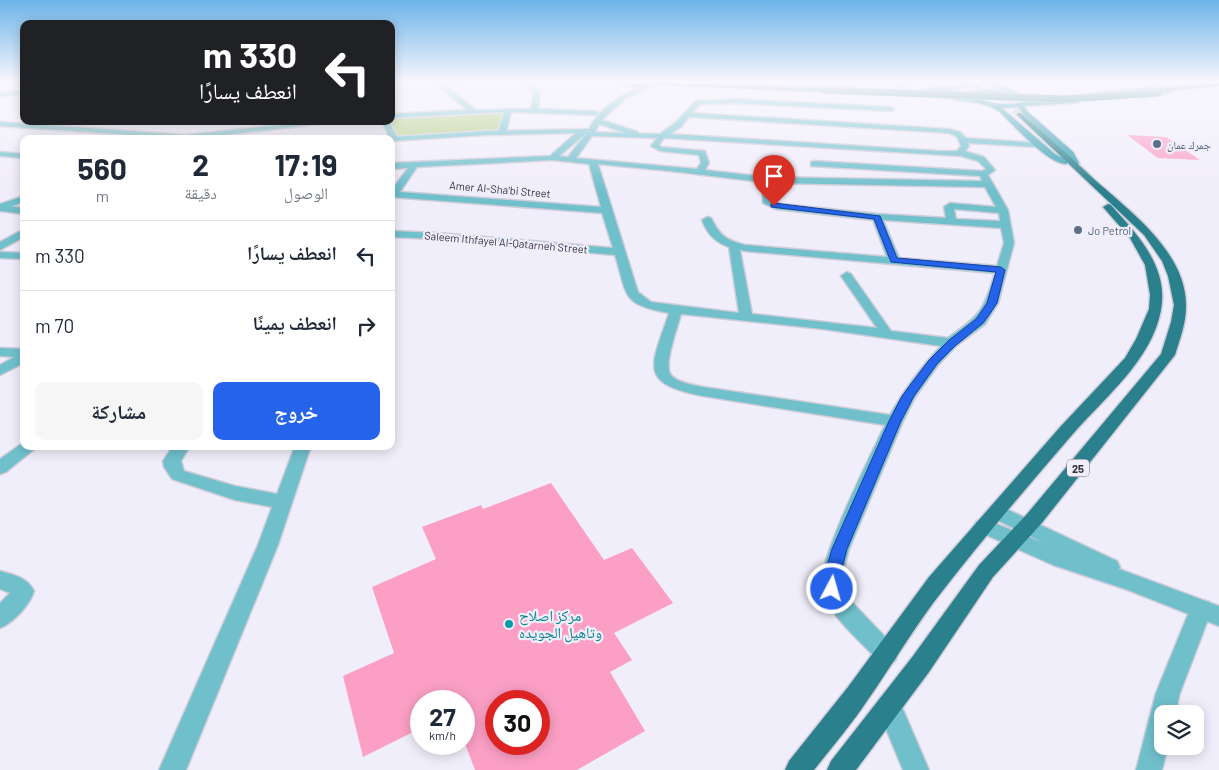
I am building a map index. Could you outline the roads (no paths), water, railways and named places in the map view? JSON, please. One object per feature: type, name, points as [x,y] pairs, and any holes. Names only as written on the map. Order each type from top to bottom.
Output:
[{"type":"highway","points":[[1028,118],[1069,163]]},
{"type":"highway","name":"25","points":[[798,770],[857,695],[936,583],[1067,430],[1131,360],[1151,323],[1156,295],[1151,265],[1120,219],[1069,163]]},
{"type":"highway","name":"25","points":[[840,770],[921,664],[986,571],[1114,424],[1168,355],[1178,322],[1180,306],[1174,276],[1162,252],[1140,224],[1069,163]]},
{"type":"main road","name":"25","points":[[1010,118],[1054,158],[1069,163]]},
{"type":"street","points":[[502,132],[506,118]]},
{"type":"street","points":[[572,160],[594,118]]},
{"type":"street","points":[[555,131],[575,127],[594,118],[618,129],[635,134]]},
{"type":"street","points":[[684,118],[673,130],[662,136],[656,144],[656,148],[703,154],[705,163],[700,171]]},
{"type":"street","points":[[737,118],[941,130],[955,132],[964,140],[1039,145]]},
{"type":"street","points":[[0,124],[140,135]]},
{"type":"street","points":[[82,131],[84,125]]},
{"type":"street","points":[[217,135],[285,125]]},
{"type":"street","points":[[216,135],[245,132]]},
{"type":"street","points":[[395,139],[502,132],[586,132],[939,153],[960,152],[984,160],[991,170],[985,179]]},
{"type":"street","points":[[538,132],[645,135]]},
{"type":"street","points":[[552,158],[586,132]]},
{"type":"street","points":[[960,152],[965,146],[964,140]]},
{"type":"street","points":[[812,146],[814,164],[819,180]]},
{"type":"street","points":[[0,154],[20,156]]},
{"type":"street","points":[[0,162],[12,155]]},
{"type":"street","points":[[395,166],[552,158],[700,171],[766,180],[985,179]]},
{"type":"street","points":[[484,174],[494,160]]},
{"type":"street","points":[[593,161],[606,210],[629,277],[632,294],[647,305],[951,343]]},
{"type":"street","points":[[814,164],[985,179]]},
{"type":"street","points":[[395,191],[414,166]]},
{"type":"street","points":[[887,654],[838,602],[832,589],[832,576],[839,549],[895,421],[908,396],[933,362],[951,343],[980,321],[992,303],[1009,243],[1005,218],[985,179]]},
{"type":"street","points":[[766,180],[768,203],[774,206],[877,218],[952,223],[1005,218]]},
{"type":"street","name":"Amer Al-Sha‘bi Street","points":[[395,194],[606,210]]},
{"type":"street","points":[[0,208],[20,200]]},
{"type":"street","points":[[952,223],[950,206],[1005,218]]},
{"type":"street","points":[[0,208],[20,210]]},
{"type":"street","points":[[877,218],[894,260]]},
{"type":"street","points":[[707,220],[715,236],[734,246],[757,250],[1001,270]]},
{"type":"street","points":[[0,247],[20,234]]},
{"type":"street","name":"Saleem Ithfayel Al-Qatarneh Street","points":[[395,234],[620,252]]},
{"type":"street","points":[[734,246],[746,317]]},
{"type":"street","points":[[0,255],[20,256]]},
{"type":"street","points":[[847,276],[888,334]]},
{"type":"street","points":[[676,310],[660,364],[660,370],[664,377],[671,382],[716,393],[810,410],[895,421]]},
{"type":"street","points":[[0,352],[20,354]]},
{"type":"street","points":[[0,371],[20,358]]},
{"type":"street","points":[[0,468],[25,450]]},
{"type":"street","points":[[179,450],[172,460],[173,467],[178,475],[235,493],[283,502]]},
{"type":"street","points":[[172,770],[187,739],[268,545],[302,450]]},
{"type":"street","points":[[991,519],[1020,533],[1060,559],[1134,583],[1210,613],[1168,693],[1165,705]]},
{"type":"street","points":[[0,580],[14,584],[23,591],[22,595],[0,618]]},
{"type":"street","points":[[888,707],[916,770]]},
{"type":"street","points":[[1149,770],[1154,750]]},
{"type":"place","name":"جمرك عمان","points":[[1157,144]]},
{"type":"place","name":"Jo Petrol","points":[[1078,230]]},
{"type":"place","name":"مركز اصلاح وتاهيل الجويده","points":[[509,624]]}]
